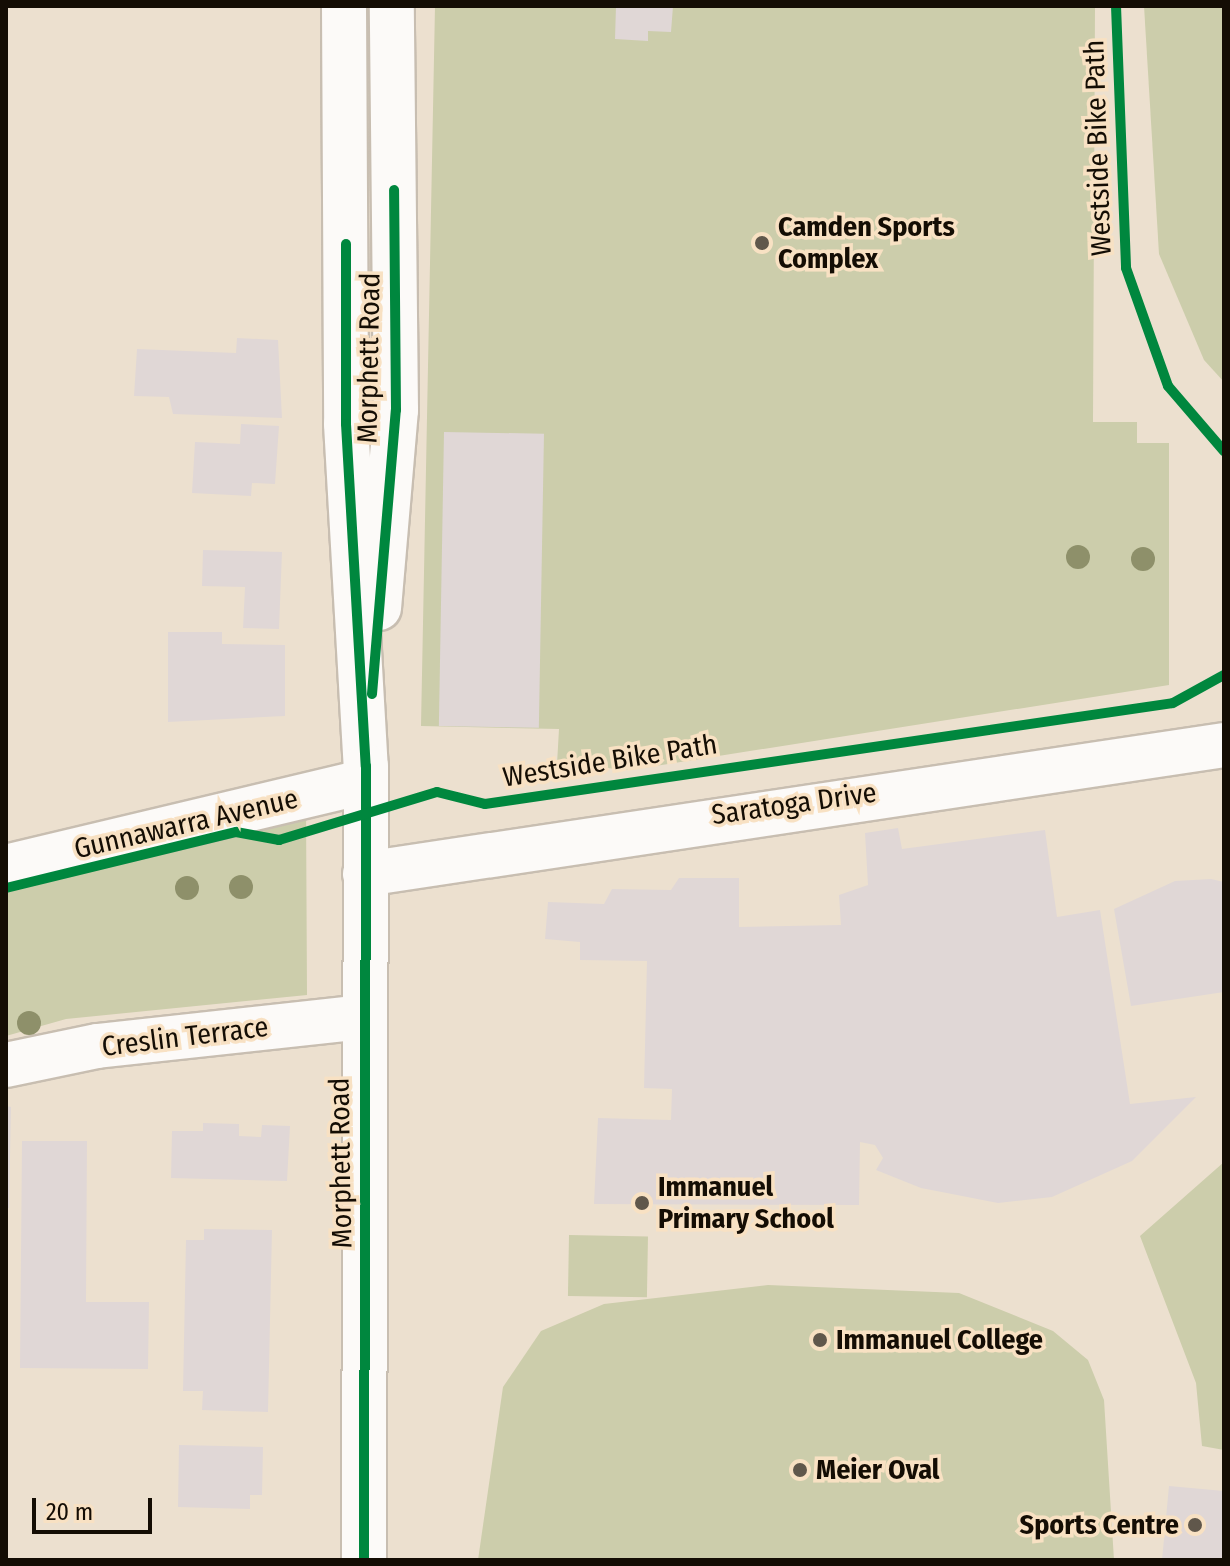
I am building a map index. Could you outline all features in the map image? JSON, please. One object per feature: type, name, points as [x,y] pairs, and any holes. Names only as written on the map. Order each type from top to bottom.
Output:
[{"type":"street","name":"Morphett Road","points":[[344,6],[346,424],[366,774],[364,1560]]},
{"type":"street","name":"Morphett Road","points":[[366,774],[396,410],[392,6]]},
{"type":"street","name":"Saratoga Drive","points":[[365,874],[1224,745]]},
{"type":"street","name":"Gunnawarra Avenue","points":[[6,867],[366,774]]},
{"type":"street","name":"Creslin Terrace","points":[[6,1065],[97,1046],[364,1017]]},
{"type":"green space","name":"Camden Sports Complex","points":[[435,6],[1095,6],[1093,422],[1137,422],[1137,443],[1169,443],[1169,685],[630,770],[557,764],[559,729],[421,726]]},
{"type":"green space","points":[[1144,6],[1224,6],[1224,382],[1204,360],[1159,254]]},
{"type":"green space","points":[[306,805],[307,995],[66,1019],[6,1036],[6,878]]},
{"type":"green space","points":[[1224,1162],[1224,1450],[1202,1446],[1196,1383],[1140,1236]]},
{"type":"green space","points":[[569,1235],[648,1236],[647,1297],[568,1296]]},
{"type":"green space","name":"Meier Oval","points":[[768,1285],[959,1293],[1053,1331],[1088,1360],[1104,1400],[1114,1560],[478,1560],[503,1387],[541,1331],[604,1304]]},
{"type":"building","points":[[616,6],[673,6],[671,32],[648,31],[648,41],[615,39]]},
{"type":"building","points":[[237,338],[278,340],[282,418],[173,414],[169,397],[134,396],[137,349],[236,353]]},
{"type":"building","points":[[241,424],[279,426],[275,484],[252,483],[251,496],[192,493],[195,442],[240,444]]},
{"type":"building","points":[[444,432],[544,434],[539,728],[439,726]]},
{"type":"building","points":[[203,550],[282,552],[279,629],[243,628],[245,587],[202,586]]},
{"type":"building","points":[[168,632],[222,632],[222,644],[285,645],[285,716],[168,722]]},
{"type":"building","points":[[898,828],[902,849],[1045,830],[1057,917],[1100,910],[1130,1104],[1196,1097],[1132,1161],[1052,1197],[998,1203],[921,1188],[876,1170],[883,1158],[875,1145],[860,1142],[859,1205],[594,1204],[598,1118],[671,1120],[672,1089],[644,1088],[647,961],[580,960],[580,942],[545,939],[548,902],[604,904],[612,889],[671,890],[679,878],[739,878],[739,927],[841,925],[839,895],[868,885],[865,833]]},
{"type":"building","points":[[1211,879],[1224,882],[1224,992],[1131,1006],[1114,909],[1175,881]]},
{"type":"building","points":[[6,1106],[11,1107],[9,1208],[6,1208]]},
{"type":"building","points":[[203,1123],[239,1124],[239,1136],[261,1137],[262,1125],[290,1126],[287,1181],[171,1178],[172,1131],[203,1131]]},
{"type":"building","points":[[22,1141],[87,1141],[86,1302],[149,1302],[148,1369],[20,1368]]},
{"type":"building","points":[[204,1229],[272,1230],[268,1412],[202,1410],[203,1391],[183,1391],[186,1240],[204,1240]]},
{"type":"building","points":[[179,1445],[263,1447],[262,1495],[250,1495],[250,1509],[178,1507]]},
{"type":"building","name":"Sports Centre","points":[[1169,1486],[1224,1491],[1224,1560],[1162,1560]]},
{"type":"cycle path","name":"Westside Bike Path","points":[[1116,6],[1126,268],[1168,386],[1224,451]]},
{"type":"cycle path","points":[[372,694],[396,410],[394,190]]},
{"type":"cycle path","points":[[346,244],[346,424],[366,766],[364,1560]]},
{"type":"cycle path","name":"Westside Bike Path","points":[[6,888],[236,832],[279,840],[437,792],[485,804],[1173,703],[1224,675]]},
{"type":"place","name":"Camden Sports Complex","points":[[762,243]]},
{"type":"place","name":"Immanuel Primary School","points":[[642,1203]]},
{"type":"place","name":"Immanuel College","points":[[820,1340]]},
{"type":"place","name":"Meier Oval","points":[[800,1470]]},
{"type":"place","name":"Sports Centre","points":[[1195,1525]]}]
